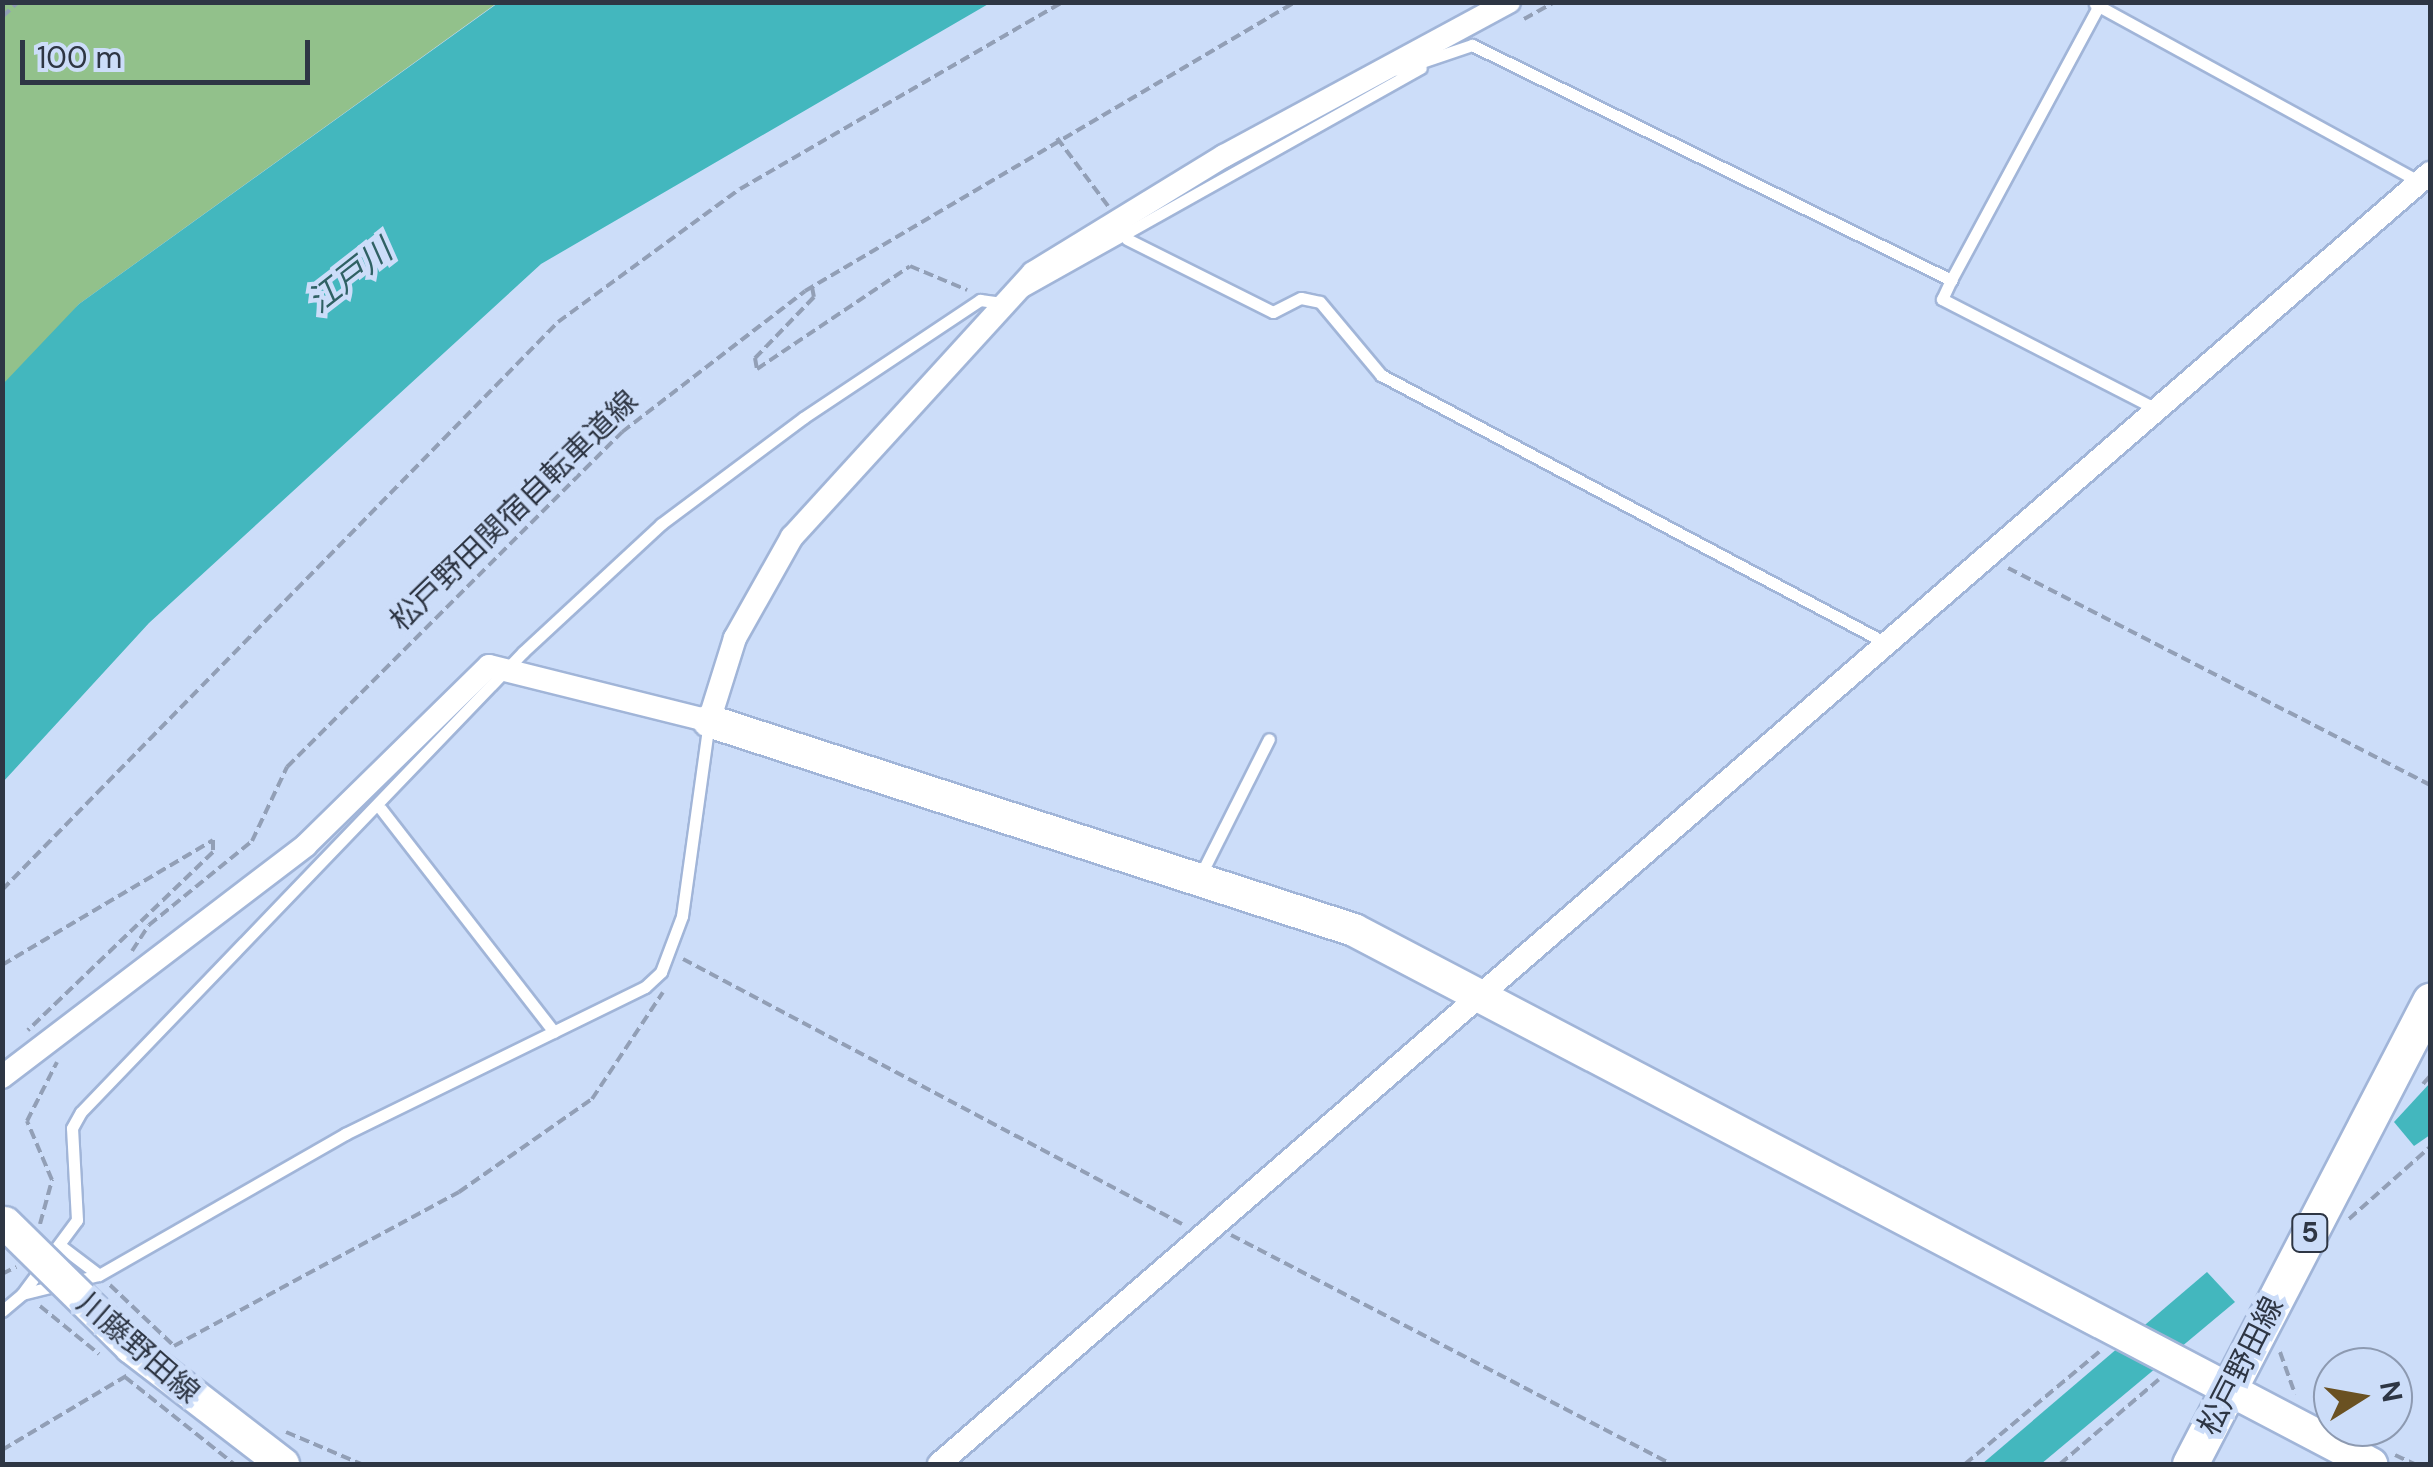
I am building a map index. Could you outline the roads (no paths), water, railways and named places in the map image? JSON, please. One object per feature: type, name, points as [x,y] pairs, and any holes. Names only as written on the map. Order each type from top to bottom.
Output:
[{"type":"main road","name":"松戸野田線","points":[[2190,1464],[2430,1002]]},
{"type":"street","points":[[709,721],[734,638],[792,537],[1008,298],[1117,217],[1509,2]]},
{"type":"street","points":[[939,1464],[2425,178]]},
{"type":"street","points":[[2,1076],[306,845],[476,674],[511,669],[709,721],[1200,876],[1354,930],[2371,1464]]},
{"type":"street","name":"川藤野田線","points":[[14,1224],[131,1346],[283,1464]]},
{"type":"lane","points":[[2157,410],[1942,299],[2097,4],[2425,178]]},
{"type":"lane","points":[[2,1311],[62,1247],[81,1200],[72,1128],[81,1112],[381,809],[511,669],[660,524],[976,302],[1008,298],[1127,239],[1424,66],[1472,45],[1951,280]]},
{"type":"lane","points":[[1374,73],[1424,66]]},
{"type":"lane","points":[[1127,239],[1273,312],[1301,298],[1320,302],[1381,375],[1886,643]]},
{"type":"lane","points":[[22,1294],[99,1275],[344,1134],[644,987],[678,952],[709,721]]},
{"type":"lane","points":[[1200,876],[1269,739]]},
{"type":"lane","points":[[381,809],[554,1032]]},
{"type":"lane","points":[[62,1247],[99,1275]]},
{"type":"water","name":"江戸川","points":[[498,3],[990,3],[541,264],[149,623],[3,782],[3,384],[79,304]]},
{"type":"water","points":[[2430,1083],[2430,1135],[2414,1146],[2394,1122]]},
{"type":"water","points":[[2207,1272],[2235,1302],[2041,1464],[1982,1464]]}]
